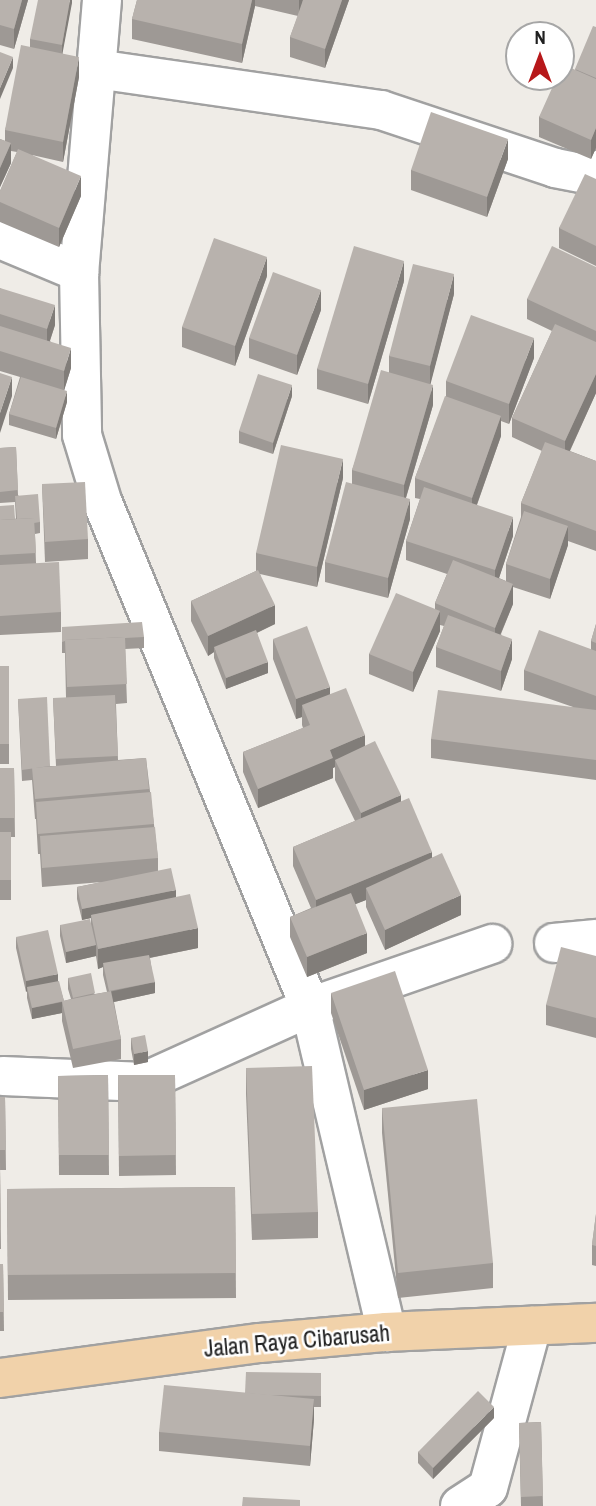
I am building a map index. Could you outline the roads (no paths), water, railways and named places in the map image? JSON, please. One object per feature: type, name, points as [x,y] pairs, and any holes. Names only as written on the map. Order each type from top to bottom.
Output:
[{"type":"main road","name":"Jalan Raya Cibarusah","points":[[0,1378],[149,1356],[387,1332],[596,1323]]},
{"type":"street","points":[[102,0],[79,272],[78,387],[89,464],[310,1007],[387,1332]]},
{"type":"street","points":[[96,69],[381,110],[555,168],[587,174],[596,170]]},
{"type":"street","points":[[0,239],[79,272]]},
{"type":"street","points":[[554,943],[596,939]]},
{"type":"street","points":[[3,1076],[144,1082],[310,1007],[492,944]]},
{"type":"street","points":[[460,1506],[488,1488],[532,1326]]}]
